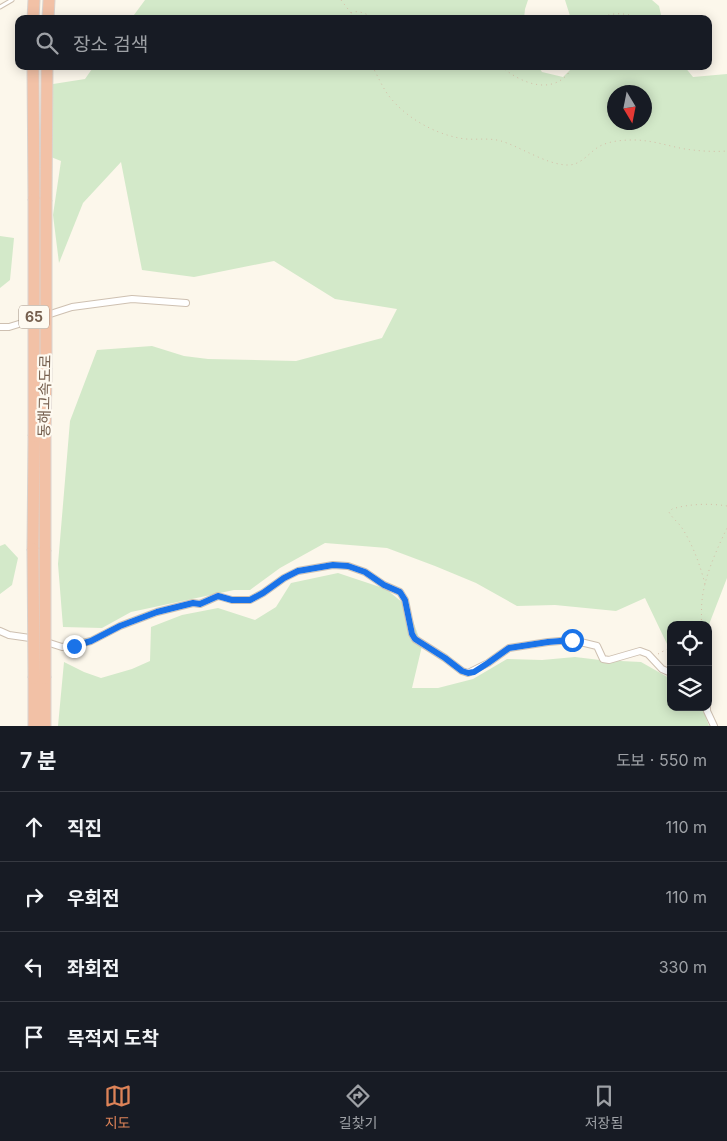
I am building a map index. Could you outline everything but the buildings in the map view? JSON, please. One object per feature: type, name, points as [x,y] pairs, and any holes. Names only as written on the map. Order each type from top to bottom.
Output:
[{"type":"highway","points":[[33,15],[34,0]]},
{"type":"highway","points":[[48,15],[49,0]]},
{"type":"highway","name":"동해고속도로","points":[[33,70],[46,372],[39,436],[39,678],[34,726]]},
{"type":"highway","name":"동해고속도로","points":[[40,200],[47,70]]},
{"type":"highway","name":"동해고속도로","points":[[39,678],[45,726]]},
{"type":"street","points":[[0,327],[9,327],[72,307],[132,299],[186,303]]},
{"type":"street","points":[[0,631],[9,635],[37,639],[62,646],[74,646],[91,641],[120,626],[157,612],[193,603],[200,604],[218,596],[232,600],[250,600],[298,571],[333,565],[348,566],[365,572],[384,585],[400,592],[405,600],[412,634],[415,639],[462,671],[468,673],[474,672],[509,648],[572,640],[597,646],[603,659],[609,660],[640,651],[648,654],[667,672]]},
{"type":"street","points":[[708,711],[714,726]]},
{"type":"lane","points":[[0,7],[12,0]]},
{"type":"path","points":[[341,0],[351,13],[357,12],[365,15]]},
{"type":"path","points":[[606,15],[626,15]]},
{"type":"path","points":[[374,70],[384,88],[397,105],[410,116],[433,129],[462,138],[501,142],[561,164],[569,165],[581,162],[598,147],[620,141],[651,141],[684,149],[727,151]]},
{"type":"path","points":[[506,70],[516,77],[538,85],[547,85],[562,80],[568,76],[571,70]]},
{"type":"path","points":[[705,584],[700,565],[685,534],[670,512],[672,509],[681,507],[727,506]]},
{"type":"path","points":[[701,621],[705,584],[727,528]]},
{"type":"path","points":[[652,658],[667,649]]},
{"type":"green space","points":[[145,0],[528,0],[524,15],[134,15]]},
{"type":"green space","points":[[565,0],[652,0],[659,6],[661,15],[570,15]]},
{"type":"green space","points":[[91,70],[541,70],[542,72],[563,77],[570,70],[687,70],[693,77],[727,74],[727,578],[710,621],[667,621],[667,644],[645,598],[616,611],[555,605],[517,606],[476,583],[387,548],[325,543],[280,568],[250,590],[234,590],[131,612],[102,628],[63,627],[58,564],[70,421],[97,350],[152,346],[184,356],[208,359],[296,361],[382,338],[397,309],[335,299],[274,261],[194,277],[142,270],[121,162],[83,203],[59,263],[53,215],[61,161],[51,157],[53,84],[85,79]]},
{"type":"green space","points":[[0,236],[14,238],[10,280],[0,288]]},
{"type":"green space","points":[[5,544],[18,558],[12,585],[0,594],[0,546]]},
{"type":"green space","points":[[338,573],[386,589],[408,607],[422,646],[412,688],[438,688],[473,679],[507,659],[542,660],[575,657],[641,662],[667,677],[667,711],[703,711],[709,726],[58,726],[64,662],[101,678],[132,669],[150,661],[151,627],[182,615],[218,608],[255,620],[276,607],[291,583]]},
{"type":"route","points":[[74,646],[91,641],[120,626],[157,612],[193,603],[200,604],[218,596],[232,600],[250,600],[298,571],[333,565],[348,566],[365,572],[384,585],[400,592],[405,600],[412,634],[415,639],[462,671],[468,673],[474,672],[509,648],[572,640]]}]
